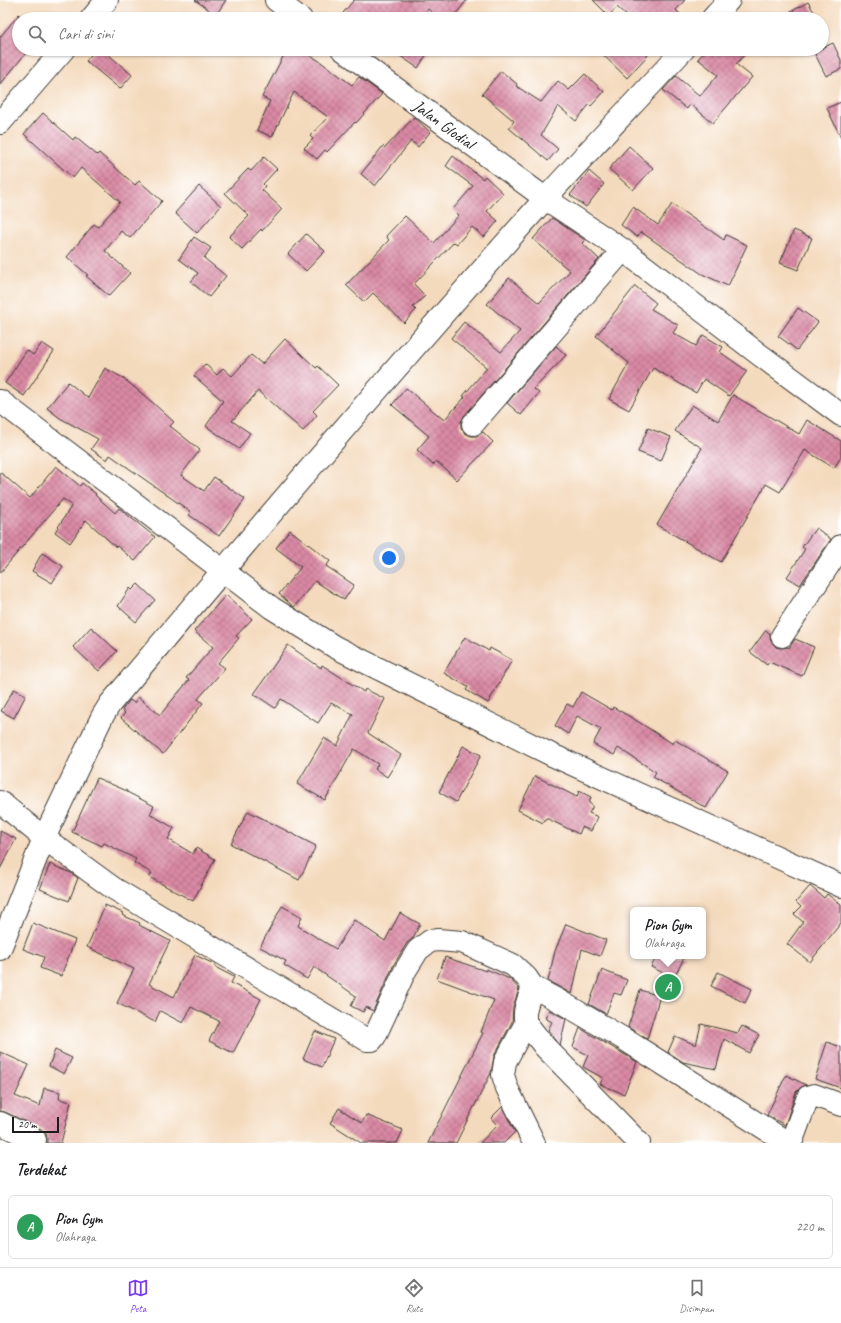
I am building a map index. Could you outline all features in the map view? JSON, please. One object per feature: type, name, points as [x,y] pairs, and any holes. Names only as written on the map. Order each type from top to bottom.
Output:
[{"type":"street","points":[[96,12],[107,0]]},
{"type":"street","points":[[276,0],[292,12]]},
{"type":"street","points":[[719,12],[730,0]]},
{"type":"street","points":[[0,123],[58,56]]},
{"type":"street","name":"Jalan Glodial","points":[[352,56],[546,199],[624,250],[760,355],[841,414]]},
{"type":"street","points":[[0,949],[44,838],[102,717],[110,704],[222,570],[405,358],[546,199],[678,56]]},
{"type":"street","points":[[473,424],[624,250]]},
{"type":"street","points":[[0,402],[272,608],[335,647],[552,756],[841,886]]},
{"type":"street","points":[[782,636],[841,546]]},
{"type":"street","points":[[0,802],[44,838],[113,888],[367,1040],[372,1040],[375,1036],[405,971],[418,950],[430,941],[438,940],[462,942],[513,966],[526,977],[533,987],[624,1039],[789,1143],[808,1097],[814,1095],[841,1105]]},
{"type":"street","points":[[533,987],[524,1018],[526,1023],[545,1047],[639,1143]]},
{"type":"street","points":[[526,1023],[505,1062],[503,1075],[507,1088],[534,1143]]},
{"type":"street","points":[[0,1123],[35,1140]]},
{"type":"building","points":[[195,0],[226,0],[218,12],[212,12]]},
{"type":"building","points":[[354,0],[467,0],[458,12],[432,12],[428,9],[426,12],[344,12]]},
{"type":"building","points":[[593,0],[685,0],[676,10],[678,12],[622,12],[617,7],[613,12],[605,12]]},
{"type":"building","points":[[808,2],[814,12],[791,12]]},
{"type":"building","points":[[12,22],[12,56],[23,56],[0,85],[0,37]]},
{"type":"building","points":[[833,43],[841,60],[841,69],[826,76],[816,56],[829,56],[829,45]]},
{"type":"building","points":[[90,56],[110,56],[132,75],[120,89],[86,61]]},
{"type":"building","points":[[283,56],[310,56],[352,85],[359,77],[382,94],[327,152],[325,150],[317,159],[304,148],[313,139],[310,136],[328,117],[294,92],[272,137],[257,130],[270,101],[262,97]]},
{"type":"building","points":[[400,56],[426,56],[418,68]]},
{"type":"building","points":[[604,56],[647,56],[627,78]]},
{"type":"building","points":[[701,56],[743,56],[736,64],[752,77],[713,123],[690,104],[687,109],[663,90],[676,76],[700,96],[718,75],[698,59]]},
{"type":"building","points":[[501,71],[517,84],[516,86],[541,102],[558,81],[569,90],[585,74],[604,92],[591,106],[589,105],[576,121],[558,106],[541,135],[558,149],[548,161],[509,128],[514,121],[482,94]]},
{"type":"building","points":[[841,102],[841,138],[827,108]]},
{"type":"building","points":[[43,113],[73,140],[75,137],[97,155],[99,153],[135,185],[139,181],[162,201],[130,238],[121,231],[105,251],[130,273],[109,296],[67,257],[94,224],[98,227],[120,202],[81,168],[73,178],[24,134]]},
{"type":"building","points":[[414,117],[430,132],[418,147],[411,141],[375,186],[361,174],[383,146],[385,148]]},
{"type":"building","points":[[629,146],[653,168],[633,190],[609,169]]},
{"type":"building","points":[[453,156],[483,179],[485,176],[503,193],[487,211],[498,221],[484,237],[472,227],[457,244],[454,242],[414,284],[425,296],[413,307],[416,310],[404,323],[373,293],[364,302],[346,285],[389,240],[386,236],[405,216],[434,243],[459,215],[453,209],[473,186],[446,166]]},
{"type":"building","points":[[264,157],[277,169],[263,184],[265,186],[262,190],[282,209],[262,231],[261,229],[242,249],[229,237],[249,216],[225,193],[248,169],[251,171]]},
{"type":"building","points":[[589,171],[604,184],[586,207],[570,195]]},
{"type":"building","points":[[199,186],[221,206],[197,233],[175,213]]},
{"type":"building","points":[[672,204],[724,240],[726,235],[747,245],[728,286],[702,274],[641,232],[637,237],[621,225],[633,207],[658,225]]},
{"type":"building","points":[[552,218],[585,240],[582,243],[599,259],[464,416],[461,422],[461,428],[465,433],[471,436],[477,436],[483,432],[493,442],[457,480],[436,461],[433,465],[417,450],[429,436],[392,405],[406,388],[444,420],[465,397],[463,396],[487,368],[451,338],[464,322],[501,352],[520,331],[487,304],[509,278],[539,303],[570,271],[533,239]]},
{"type":"building","points":[[794,230],[812,238],[798,270],[780,263]]},
{"type":"building","points":[[306,234],[325,251],[306,271],[288,254]]},
{"type":"building","points":[[194,237],[211,248],[204,258],[226,276],[209,297],[191,282],[198,273],[179,259]]},
{"type":"building","points":[[635,286],[656,303],[651,309],[678,325],[673,333],[696,346],[703,335],[723,347],[720,352],[747,371],[729,396],[704,379],[696,393],[653,368],[629,410],[609,399],[629,363],[596,336]]},
{"type":"building","points":[[798,308],[818,322],[797,350],[778,336]]},
{"type":"building","points":[[285,339],[316,368],[318,366],[338,385],[313,411],[317,415],[303,431],[258,391],[232,421],[250,433],[239,449],[206,426],[223,401],[194,376],[205,364],[217,375],[223,368],[232,376],[251,355],[262,364]]},
{"type":"building","points":[[42,343],[54,351],[24,396],[5,383],[27,350],[33,355]]},
{"type":"building","points":[[556,346],[566,355],[534,389],[539,393],[521,415],[507,403]]},
{"type":"building","points":[[105,368],[123,378],[152,402],[174,422],[170,426],[200,450],[181,475],[204,491],[214,477],[245,499],[219,536],[189,515],[191,512],[110,455],[107,460],[91,449],[98,439],[60,418],[47,408],[68,382],[88,398]]},
{"type":"building","points":[[733,395],[799,434],[807,420],[841,441],[841,457],[834,468],[805,450],[780,492],[766,484],[721,562],[657,525],[702,448],[675,431],[692,405],[718,421]]},
{"type":"building","points":[[648,428],[671,437],[661,461],[638,452]]},
{"type":"building","points":[[56,466],[80,486],[82,483],[96,494],[95,495],[115,513],[119,508],[155,537],[135,561],[117,546],[116,547],[86,520],[70,543],[55,532],[72,505],[63,499],[0,573],[0,472],[30,498]]},
{"type":"building","points":[[816,528],[831,539],[800,585],[787,577],[805,549],[802,547]]},
{"type":"building","points":[[290,530],[330,561],[326,566],[354,585],[344,600],[315,581],[294,607],[279,594],[301,567],[276,548]]},
{"type":"building","points":[[42,553],[63,566],[52,583],[32,571]]},
{"type":"building","points":[[138,584],[155,600],[136,622],[118,606],[130,588],[132,590]]},
{"type":"building","points":[[226,595],[252,619],[236,636],[239,638],[218,663],[225,668],[198,699],[203,703],[163,754],[121,718],[125,713],[122,710],[130,700],[134,703],[138,697],[160,715],[189,680],[186,678],[213,647],[194,631]]},
{"type":"building","points":[[91,627],[117,651],[99,671],[73,647]]},
{"type":"building","points":[[766,630],[770,634],[771,641],[776,647],[789,648],[795,639],[814,647],[802,676],[769,662],[767,665],[750,652]]},
{"type":"building","points":[[465,637],[489,651],[490,648],[512,660],[488,703],[466,690],[468,687],[444,673]]},
{"type":"building","points":[[288,645],[321,668],[322,665],[364,692],[365,689],[385,699],[368,733],[401,755],[387,777],[375,769],[378,764],[354,749],[325,800],[297,784],[324,738],[337,746],[353,714],[331,703],[318,723],[281,699],[275,708],[254,694]]},
{"type":"building","points":[[14,689],[26,695],[14,718],[1,711]]},
{"type":"building","points":[[581,692],[612,710],[613,707],[673,744],[675,740],[728,771],[706,808],[653,777],[656,772],[618,748],[614,755],[593,744],[601,729],[577,716],[568,734],[555,726],[567,704],[573,707]]},
{"type":"building","points":[[463,746],[481,755],[456,802],[439,792]]},
{"type":"building","points":[[535,776],[577,797],[579,791],[591,797],[589,803],[593,806],[589,813],[598,817],[591,831],[582,827],[579,834],[546,818],[543,823],[518,810]]},
{"type":"building","points":[[97,778],[127,791],[154,806],[150,814],[174,828],[168,839],[193,854],[196,848],[215,859],[193,901],[149,877],[152,873],[134,863],[136,859],[104,843],[102,846],[72,832]]},
{"type":"building","points":[[248,811],[316,846],[299,880],[231,844]]},
{"type":"building","points":[[0,831],[16,839],[0,869]]},
{"type":"building","points":[[50,864],[71,873],[78,878],[69,901],[40,889]]},
{"type":"building","points":[[810,886],[824,898],[827,894],[841,905],[841,923],[810,962],[787,944],[803,922],[794,914],[801,907],[796,902]]},
{"type":"building","points":[[105,905],[123,913],[122,915],[140,923],[139,925],[170,941],[149,984],[174,997],[195,955],[216,965],[215,967],[234,977],[231,983],[261,999],[233,1053],[209,1041],[219,1021],[191,1007],[183,1023],[160,1011],[155,1022],[117,1003],[134,969],[87,947]]},
{"type":"building","points":[[282,906],[302,917],[298,926],[336,949],[354,920],[385,941],[400,913],[420,924],[413,938],[407,943],[394,964],[373,1011],[366,1007],[363,1012],[351,1006],[356,996],[314,967],[307,979],[284,965],[286,961],[260,947]]},
{"type":"building","points":[[33,923],[75,940],[61,976],[40,968],[44,957],[23,949]]},
{"type":"building","points":[[566,924],[606,940],[600,956],[582,949],[572,994],[548,981],[555,951]]},
{"type":"building","points":[[445,957],[486,971],[486,969],[510,979],[519,989],[513,1007],[512,1022],[494,1056],[491,1073],[456,1143],[428,1143],[483,1033],[481,1032],[494,1000],[437,979]]},
{"type":"building","points":[[655,959],[684,959],[674,978],[651,967]]},
{"type":"building","points":[[602,970],[627,980],[621,995],[614,993],[606,1014],[589,1004]]},
{"type":"building","points":[[718,972],[752,989],[745,1003],[711,986]]},
{"type":"building","points":[[640,990],[660,996],[647,1039],[628,1027]]},
{"type":"building","points":[[549,1010],[566,1019],[560,1045],[548,1030],[552,1022],[545,1018]]},
{"type":"building","points":[[701,1024],[738,1033],[742,1026],[759,1035],[749,1053],[724,1039],[716,1069],[683,1062],[668,1052],[675,1036],[696,1045]]},
{"type":"building","points":[[580,1028],[637,1062],[624,1094],[600,1084],[603,1078],[583,1067],[588,1055],[573,1047]]},
{"type":"building","points":[[315,1031],[334,1039],[322,1067],[303,1059]]},
{"type":"building","points":[[827,1042],[841,1047],[841,1088],[815,1079]]},
{"type":"building","points":[[55,1050],[72,1058],[64,1074],[49,1066]]},
{"type":"building","points":[[0,1052],[29,1065],[15,1096],[40,1106],[44,1088],[60,1092],[59,1099],[71,1102],[61,1143],[47,1143],[46,1133],[41,1129],[0,1111]]},
{"type":"building","points":[[786,1075],[806,1085],[796,1092],[785,1125],[767,1115]]},
{"type":"building","points":[[502,1107],[515,1132],[504,1143],[480,1143],[497,1125],[491,1118]]},
{"type":"building","points":[[339,1108],[362,1123],[366,1115],[403,1130],[397,1143],[361,1143],[330,1123]]},
{"type":"place","name":"Pion Gym","points":[[668,987]]}]
